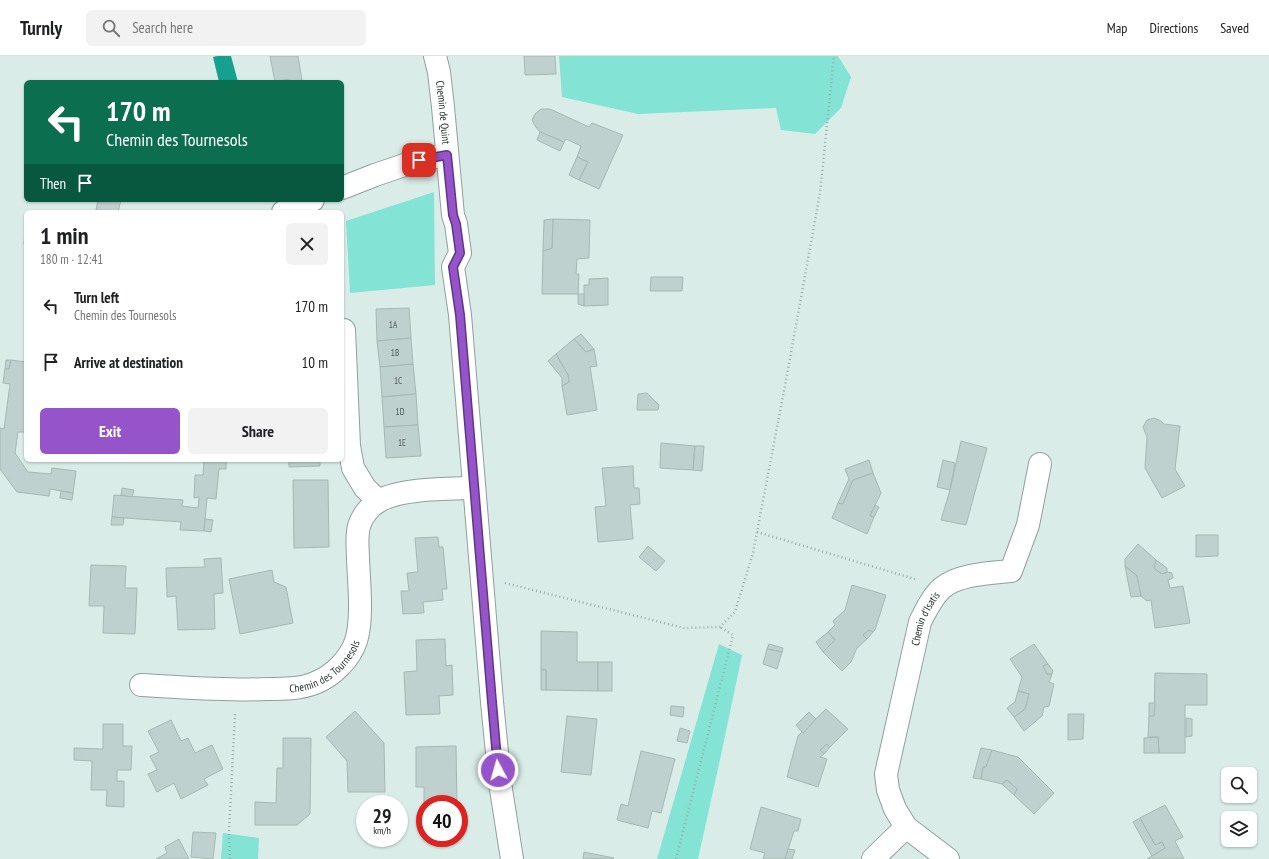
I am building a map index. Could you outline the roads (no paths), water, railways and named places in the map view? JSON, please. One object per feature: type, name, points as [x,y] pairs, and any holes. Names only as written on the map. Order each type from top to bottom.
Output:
[{"type":"street","name":"Chemin de Quint","points":[[435,56],[439,72],[453,215],[456,224],[460,253],[453,267],[460,315],[500,783],[512,859]]},
{"type":"street","points":[[344,187],[374,175],[419,160],[447,155]]},
{"type":"street","points":[[288,210],[308,202]]},
{"type":"street","points":[[344,330],[349,446],[353,468],[365,488],[379,501]]},
{"type":"street","name":"Chemin d'Isatis","points":[[948,859],[906,827],[895,809],[888,790],[886,774],[920,622],[929,604],[943,588],[956,580],[1011,570],[1028,526],[1040,464]]},
{"type":"street","name":"Chemin des Tournesols","points":[[141,685],[236,690],[291,688],[315,683],[332,673],[347,658],[356,641],[360,619],[357,541],[359,526],[367,511],[379,501],[393,495],[413,492],[474,488]]},
{"type":"street","points":[[873,859],[906,827]]}]
